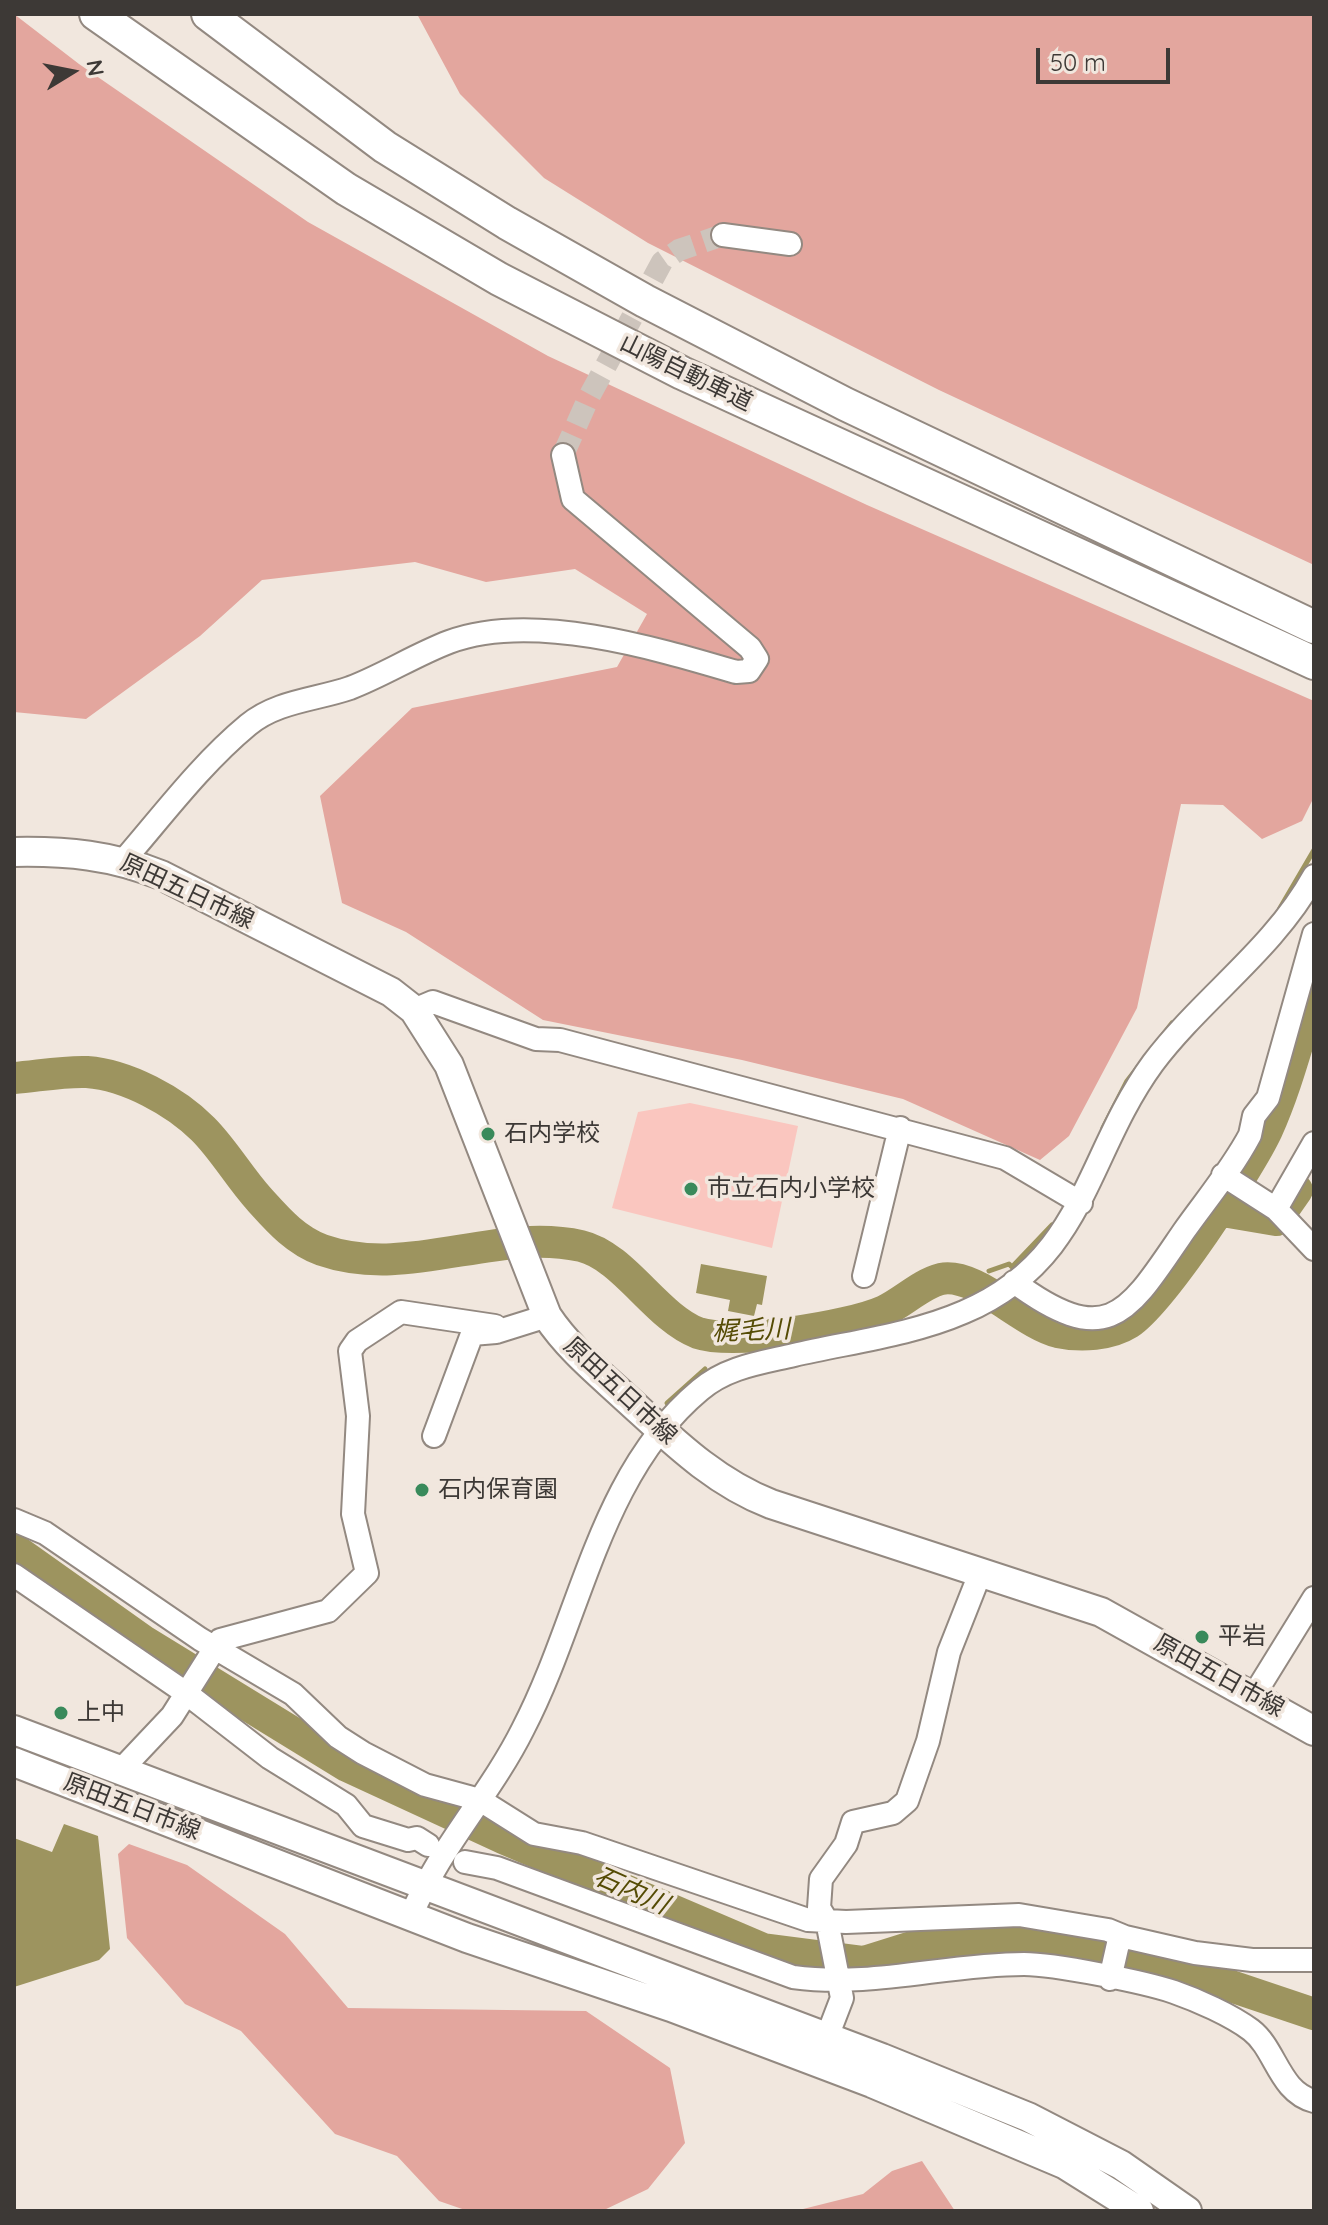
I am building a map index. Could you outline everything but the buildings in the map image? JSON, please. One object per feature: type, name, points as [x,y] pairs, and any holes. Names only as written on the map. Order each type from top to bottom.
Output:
[{"type":"highway","name":"山陽自動車道","points":[[96,14],[346,189],[499,279],[682,373],[1314,663]]},
{"type":"highway","name":"山陽自動車道","points":[[208,14],[385,147],[507,223],[645,301],[845,404],[1314,627]]},
{"type":"main road","name":"原田五日市線","points":[[14,852],[93,854],[124,860],[161,875],[391,992],[414,1010],[449,1065],[547,1316],[575,1351],[689,1455],[748,1495],[1101,1612],[1314,1731]]},
{"type":"main road","name":"原田五日市線","points":[[14,1730],[827,2037],[1072,2138],[1121,2165],[1187,2211]]},
{"type":"main road","name":"原田五日市線","points":[[14,1762],[411,1916],[671,2007],[872,2083],[1064,2164],[1139,2211]]},
{"type":"street","points":[[723,235],[790,244]]},
{"type":"street","points":[[124,860],[203,770],[249,724],[277,707],[349,688],[452,641],[514,628],[573,633],[736,672],[749,671],[757,659],[750,648],[573,499],[563,455]]},
{"type":"street","points":[[411,1916],[437,1846],[478,1803],[526,1725],[602,1534],[660,1429],[697,1393],[729,1371],[931,1324],[984,1302],[1012,1284],[1047,1252],[1081,1203],[1122,1115],[1155,1061],[1273,937],[1314,876]]},
{"type":"street","points":[[1012,1284],[1044,1305],[1070,1317],[1098,1318],[1124,1308],[1144,1290],[1226,1177],[1248,1138],[1254,1116],[1268,1098],[1314,934]]},
{"type":"street","points":[[414,1010],[433,1002],[536,1039],[560,1040],[1005,1158],[1081,1203]]},
{"type":"street","points":[[864,1276],[900,1128]]},
{"type":"street","points":[[1279,1213],[1314,1143]]},
{"type":"street","points":[[1226,1177],[1279,1213],[1314,1249]]},
{"type":"street","points":[[121,1770],[163,1727],[220,1640],[328,1611],[367,1573],[353,1514],[358,1416],[350,1351],[357,1341],[401,1312],[495,1326],[496,1332]]},
{"type":"street","points":[[434,1436],[472,1334],[496,1332],[547,1316]]},
{"type":"street","points":[[14,1520],[45,1533],[214,1650],[293,1694],[338,1737],[363,1753],[425,1785],[478,1803],[534,1834],[582,1843],[789,1915],[827,1924],[1019,1915],[1176,1949],[1244,1959],[1314,1960]]},
{"type":"street","points":[[827,2037],[842,1998],[827,1924],[819,1908],[821,1879],[846,1844],[853,1822],[893,1813],[907,1801],[928,1741],[949,1652],[981,1571]]},
{"type":"street","points":[[14,1575],[188,1692],[270,1758],[346,1805],[363,1826],[409,1841],[417,1838],[437,1846]]},
{"type":"street","points":[[1254,1695],[1314,1598]]},
{"type":"street","points":[[465,1862],[497,1868],[793,1977],[838,1979],[1023,1964],[1175,1992],[1247,2028],[1297,2093],[1314,2101]]},
{"type":"street","points":[[1110,1978],[1120,1936]]},
{"type":"shaded area","points":[[14,14],[79,64],[308,222],[548,356],[867,505],[1314,701],[1314,797],[1302,821],[1262,839],[1223,805],[1181,804],[1137,1008],[1069,1136],[1040,1160],[903,1099],[742,1060],[543,1020],[406,932],[342,903],[320,796],[412,708],[617,667],[647,614],[575,569],[486,582],[415,562],[262,580],[200,636],[86,719],[14,712]]},
{"type":"shaded area","points":[[417,14],[1314,14],[1314,565],[939,390],[648,243],[544,178],[460,94]]},
{"type":"shaded area","points":[[690,1103],[798,1126],[772,1248],[612,1208],[638,1112]]},
{"type":"shaded area","points":[[701,1264],[767,1276],[762,1305],[757,1304],[754,1316],[728,1311],[730,1300],[696,1293]]},
{"type":"shaded area","points":[[64,1824],[98,1836],[110,1949],[99,1960],[14,1987],[14,1838],[52,1852]]},
{"type":"shaded area","points":[[129,1844],[187,1865],[285,1934],[348,2008],[586,2011],[670,2068],[685,2143],[648,2189],[602,2211],[468,2211],[439,2201],[397,2156],[335,2134],[241,2031],[185,2004],[127,1938],[118,1854]]},
{"type":"shaded area","points":[[922,2161],[955,2211],[795,2211],[863,2194],[892,2171]]},
{"type":"waterway","points":[[1280,908],[1314,850]]},
{"type":"waterway","name":"梶毛川","points":[[14,1078],[87,1072],[118,1078],[150,1091],[203,1129],[252,1191],[295,1235],[322,1250],[354,1258],[419,1257],[516,1243],[549,1242],[581,1246],[612,1262],[683,1325],[698,1333],[737,1337],[845,1323],[884,1311],[934,1281],[955,1279],[984,1290],[1044,1327],[1086,1335],[1121,1327],[1144,1310],[1182,1263],[1224,1202],[1267,1130],[1287,1079],[1314,991]]},
{"type":"waterway","points":[[1103,1128],[1127,1081],[1172,1023]]},
{"type":"waterway","points":[[1217,1210],[1276,1220],[1297,1190]]},
{"type":"waterway","points":[[989,1271],[1009,1264],[1012,1267],[1052,1225]]},
{"type":"waterway","points":[[667,1403],[705,1369]]},
{"type":"waterway","name":"石内川","points":[[14,1549],[145,1642],[347,1766],[503,1838],[763,1949],[864,1962],[915,1946],[1008,1939],[1118,1956],[1195,1974],[1314,2014]]},
{"type":"tunnel","points":[[563,455],[589,397],[662,262],[679,250],[723,235]]},
{"type":"place","name":"石内学校","points":[[488,1134]]},
{"type":"place","name":"市立石内小学校","points":[[691,1189]]},
{"type":"place","name":"石内保育園","points":[[422,1490]]},
{"type":"place","name":"平岩","points":[[1202,1637]]},
{"type":"place","name":"上中","points":[[61,1713]]}]
